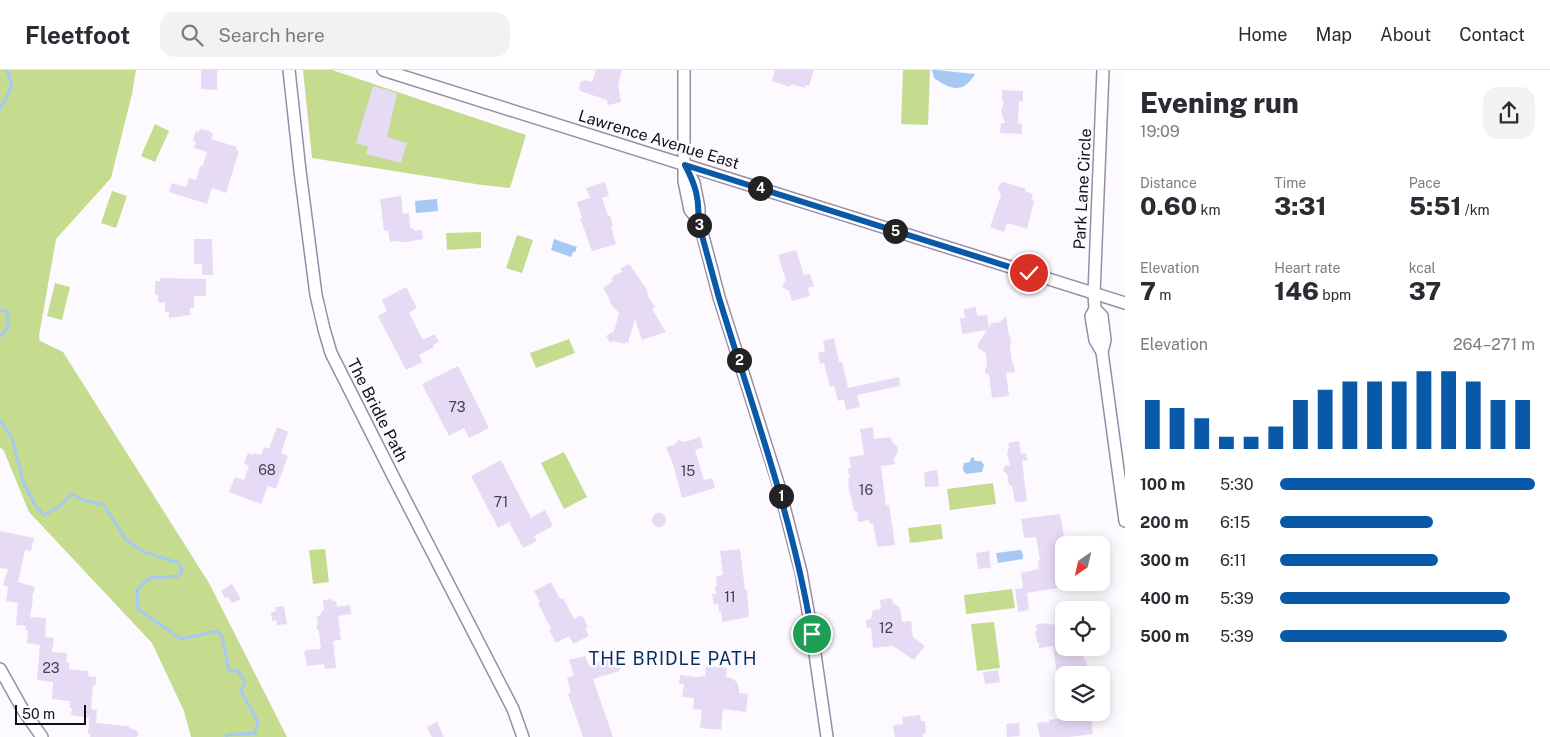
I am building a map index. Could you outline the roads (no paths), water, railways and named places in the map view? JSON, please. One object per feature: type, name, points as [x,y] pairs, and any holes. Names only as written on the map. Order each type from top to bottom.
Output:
[{"type":"street","name":"The Bridle Path","points":[[289,70],[316,295],[331,353],[513,709],[523,737]]},
{"type":"street","name":"Lawrence Avenue East","points":[[383,70],[1125,303]]},
{"type":"street","points":[[684,70],[685,165],[694,183],[699,208],[698,221],[719,296],[778,483],[801,572],[812,634],[826,737]]},
{"type":"street","name":"Park Lane Circle","points":[[1103,70],[1094,294],[1096,309],[1091,316],[1095,340],[1102,352],[1125,521]]},
{"type":"street","points":[[0,669],[23,710],[42,737]]},
{"type":"water","points":[[932,70],[975,74],[966,85],[956,88],[934,78]]},
{"type":"water","points":[[437,199],[438,211],[416,213],[415,201]]},
{"type":"water","points":[[554,239],[577,247],[571,257],[551,250]]},
{"type":"water","points":[[973,457],[975,461],[981,461],[984,465],[982,472],[966,474],[963,470],[964,463],[970,462]]},
{"type":"water","points":[[1021,550],[1023,559],[998,563],[996,553]]},
{"type":"waterway","points":[[0,109],[12,86],[7,70]]},
{"type":"waterway","points":[[0,310],[7,311],[8,322],[6,331],[0,336]]},
{"type":"waterway","points":[[0,420],[12,438],[23,481],[35,505],[44,515],[60,506],[72,494],[82,500],[104,505],[126,540],[144,552],[179,563],[182,570],[179,576],[149,578],[137,590],[138,609],[181,639],[217,631],[222,636],[229,671],[238,671],[245,682],[241,691],[258,722],[255,733],[227,735],[226,737]]},
{"type":"district","name":"THE BRIDLE PATH","points":[[673,659]]}]
